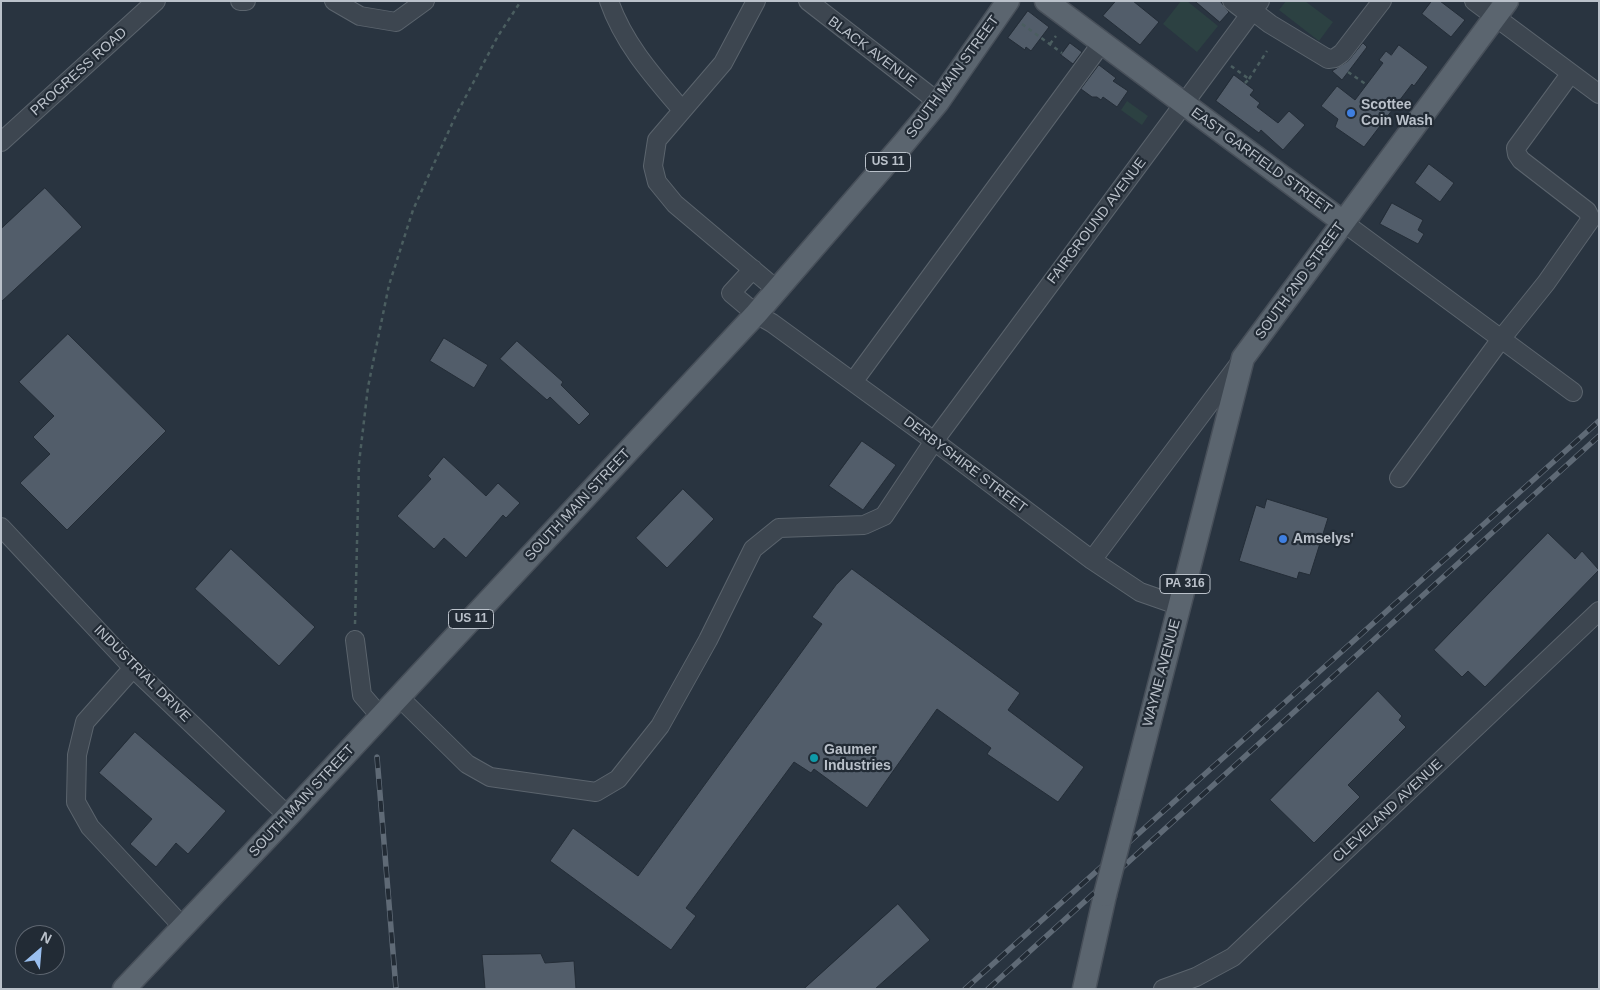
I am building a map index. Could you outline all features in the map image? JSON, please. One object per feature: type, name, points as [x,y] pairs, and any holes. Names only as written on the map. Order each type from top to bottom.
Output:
[{"type":"main road","name":"SOUTH MAIN STREET","points":[[124,989],[381,717],[756,314],[878,175],[938,102],[1008,1]]},
{"type":"main road","name":"EAST GARFIELD STREET","points":[[1046,1],[1101,44],[1343,222]]},
{"type":"main road","name":"SOUTH 2ND STREET","points":[[1243,358],[1501,9]]},
{"type":"main road","name":"WAYNE AVENUE","points":[[1084,989],[1105,895],[1243,358]]},
{"type":"street","name":"PROGRESS ROAD","points":[[1,142],[156,1]]},
{"type":"street","points":[[240,1],[246,1]]},
{"type":"street","points":[[334,1],[360,16],[396,22],[425,1]]},
{"type":"street","points":[[609,1],[616,21],[632,48],[682,110]]},
{"type":"street","points":[[756,1],[723,63],[657,140],[653,166],[657,182],[675,204],[777,290]]},
{"type":"street","name":"BLACK AVENUE","points":[[808,1],[938,102]]},
{"type":"street","points":[[1232,1],[1254,9],[1270,24],[1328,59],[1335,58],[1342,53],[1382,1]]},
{"type":"street","points":[[1474,1],[1501,9],[1571,73],[1599,94]]},
{"type":"street","name":"FAIRGROUND AVENUE","points":[[399,697],[467,764],[490,777],[596,792],[618,779],[660,726],[708,640],[753,550],[780,528],[864,525],[884,516],[934,441],[1254,9]]},
{"type":"street","points":[[853,382],[1101,44]]},
{"type":"street","points":[[1400,478],[1501,339],[1546,283],[1591,219],[1587,211],[1521,160],[1516,148],[1571,73]]},
{"type":"street","name":"EAST GARFIELD STREET","points":[[1343,222],[1573,392]]},
{"type":"street","name":"DERBYSHIRE STREET","points":[[753,269],[731,293],[756,314],[772,323],[934,441],[1092,560],[1140,592],[1180,606]]},
{"type":"street","name":"SOUTH 2ND STREET","points":[[1092,560],[1243,358]]},
{"type":"street","name":"INDUSTRIAL DRIVE","points":[[1,527],[133,668],[288,816]]},
{"type":"street","name":"CLEVELAND AVENUE","points":[[1163,989],[1197,983],[1233,957],[1599,611]]},
{"type":"street","points":[[354,640],[362,694],[381,717]]},
{"type":"street","points":[[133,668],[85,722],[77,755],[76,802],[90,827],[183,927]]},
{"type":"path","points":[[354,640],[359,463],[368,387],[388,285],[412,210],[456,115],[498,36],[521,1]]},
{"type":"path","points":[[1022,24],[1062,53]]},
{"type":"path","points":[[1050,44],[1056,36]]},
{"type":"path","points":[[1246,83],[1267,51]]},
{"type":"path","points":[[1231,66],[1249,79]]},
{"type":"path","points":[[1348,72],[1366,85]]},
{"type":"green space","points":[[1181,1],[1187,1],[1218,26],[1197,52],[1163,24]]},
{"type":"green space","points":[[1286,1],[1305,1],[1333,22],[1319,41],[1279,10]]},
{"type":"green space","points":[[1127,101],[1148,116],[1142,125],[1121,110]]},
{"type":"building","points":[[1116,1],[1133,1],[1159,22],[1140,45],[1103,16]]},
{"type":"building","points":[[1195,1],[1220,1],[1229,12],[1220,22]]},
{"type":"building","points":[[1432,1],[1440,1],[1465,20],[1451,37],[1422,14]]},
{"type":"building","points":[[1028,11],[1049,27],[1031,51],[1026,47],[1025,50],[1008,38]]},
{"type":"building","points":[[1070,43],[1082,52],[1073,64],[1061,55]]},
{"type":"building","points":[[1363,43],[1367,47],[1342,80],[1332,71],[1348,61]]},
{"type":"building","points":[[1399,45],[1428,67],[1414,86],[1412,84],[1364,147],[1335,127],[1338,119],[1321,106],[1337,86],[1355,100],[1383,63],[1379,60],[1386,51],[1391,55]]},
{"type":"building","points":[[1099,65],[1116,78],[1113,81],[1128,91],[1117,107],[1103,97],[1101,100],[1097,97],[1092,97],[1081,89]]},
{"type":"building","points":[[1234,75],[1254,90],[1250,95],[1260,103],[1257,107],[1278,123],[1289,111],[1305,125],[1283,150],[1261,130],[1259,133],[1216,101]]},
{"type":"building","points":[[1429,164],[1454,183],[1440,202],[1415,183]]},
{"type":"building","points":[[45,188],[82,227],[1,302],[1,229]]},
{"type":"building","points":[[1392,203],[1423,220],[1418,230],[1424,234],[1418,244],[1380,224]]},
{"type":"building","points":[[68,334],[166,431],[67,530],[20,483],[50,454],[33,437],[54,416],[19,382]]},
{"type":"building","points":[[444,338],[488,365],[474,388],[430,361]]},
{"type":"building","points":[[517,341],[563,382],[561,385],[590,414],[579,425],[550,397],[547,400],[500,359]]},
{"type":"building","points":[[862,441],[896,465],[863,510],[829,486]]},
{"type":"building","points":[[444,457],[486,496],[498,483],[520,503],[506,518],[503,515],[466,558],[444,538],[434,549],[397,516],[431,479],[428,476]]},
{"type":"building","points":[[683,489],[714,519],[667,568],[636,538]]},
{"type":"building","name":"Amselys'","points":[[1267,499],[1328,518],[1310,575],[1299,572],[1297,579],[1239,561],[1256,505],[1264,508]]},
{"type":"building","points":[[1548,533],[1575,559],[1582,551],[1599,570],[1485,687],[1468,671],[1462,677],[1434,650]]},
{"type":"building","points":[[231,549],[315,627],[279,666],[195,589]]},
{"type":"building","name":"Gaumer Industries","points":[[852,569],[1020,693],[1008,710],[1084,767],[1058,802],[987,754],[991,748],[937,709],[867,808],[814,769],[811,773],[794,762],[686,908],[696,916],[671,950],[550,861],[573,828],[638,876],[822,624],[812,617],[836,585]]},
{"type":"building","points":[[1378,691],[1402,716],[1399,720],[1406,727],[1348,785],[1360,797],[1314,843],[1270,800]]},
{"type":"building","points":[[135,732],[226,811],[188,854],[176,843],[156,867],[130,844],[152,819],[99,773]]},
{"type":"building","points":[[898,904],[930,940],[875,989],[804,989]]},
{"type":"building","points":[[541,954],[545,963],[574,961],[576,989],[485,989],[482,955]]},
{"type":"railway","points":[[965,989],[1599,421]]},
{"type":"railway","points":[[988,989],[1599,436]]},
{"type":"railway","points":[[377,757],[396,989]]},
{"type":"place","name":"Scottee Coin Wash","points":[[1351,113]]},
{"type":"place","name":"Amselys'","points":[[1283,539]]},
{"type":"place","name":"Gaumer Industries","points":[[814,758]]}]
